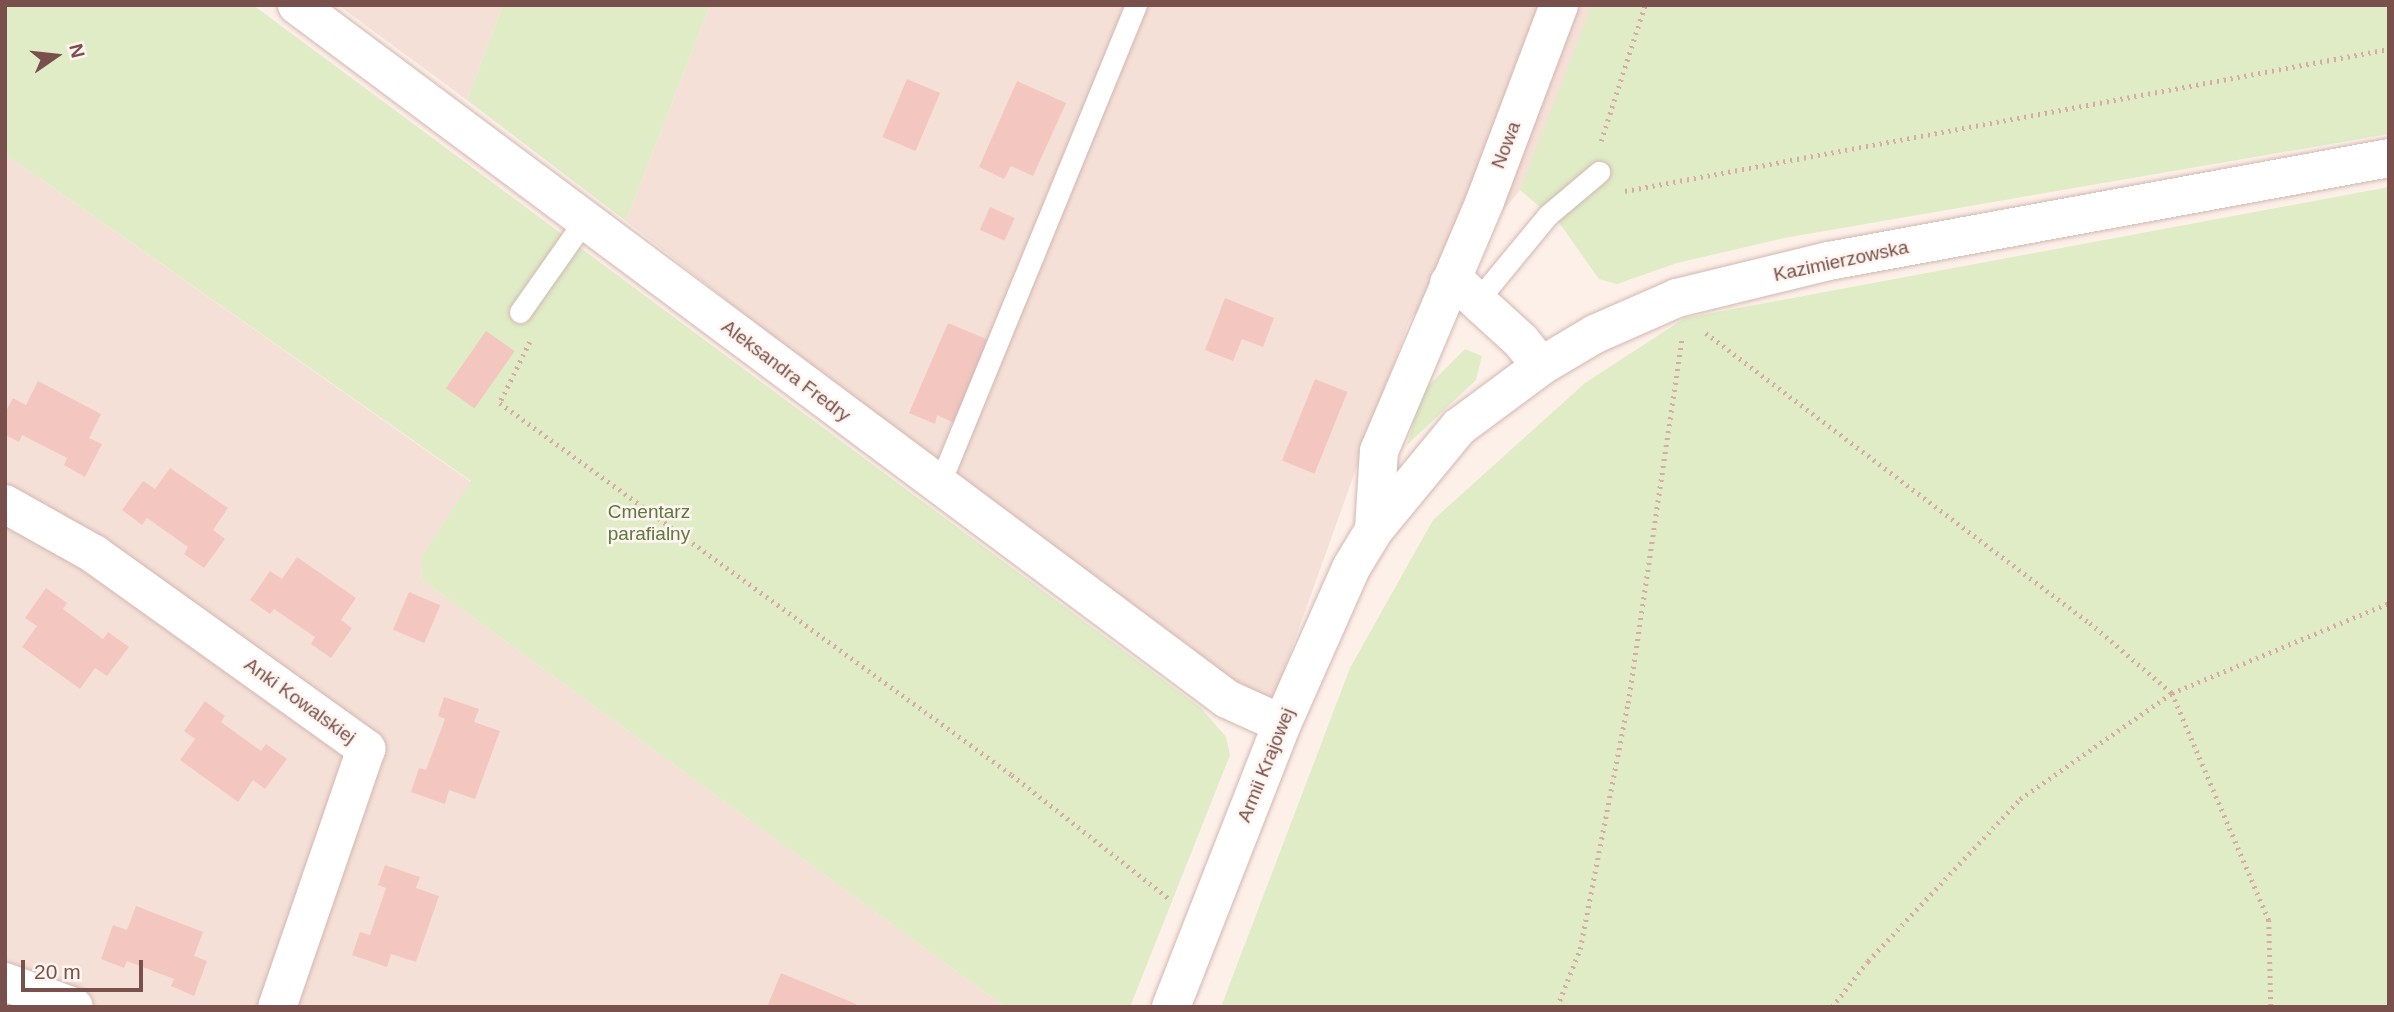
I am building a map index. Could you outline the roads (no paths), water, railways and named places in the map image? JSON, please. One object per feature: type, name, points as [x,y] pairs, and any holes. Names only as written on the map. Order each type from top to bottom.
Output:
[{"type":"street","name":"Aleksandra Fredry","points":[[297,5],[1227,699],[1282,724]]},
{"type":"street","name":"Nowa","points":[[1374,530],[1379,451],[1463,292],[1559,5]]},
{"type":"street","name":"Kazimierzowska","points":[[1374,530],[1460,427],[1541,366],[1595,334],[1677,298],[1829,261],[2389,158]]},
{"type":"street","points":[[1463,292],[1541,366]]},
{"type":"street","name":"Anki Kowalskiej","points":[[5,504],[94,554],[366,749],[277,1007]]},
{"type":"street","name":"Armii Krajowej","points":[[1171,1007],[1328,613],[1374,530]]},
{"type":"street","points":[[5,982],[74,1007]]},
{"type":"lane","points":[[939,485],[1136,5]]},
{"type":"lane","points":[[1463,292],[1599,172]]},
{"type":"lane","points":[[520,312],[584,221]]},
{"type":"park label","name":"Cmentarz parafialny","points":[[649,523]]}]
